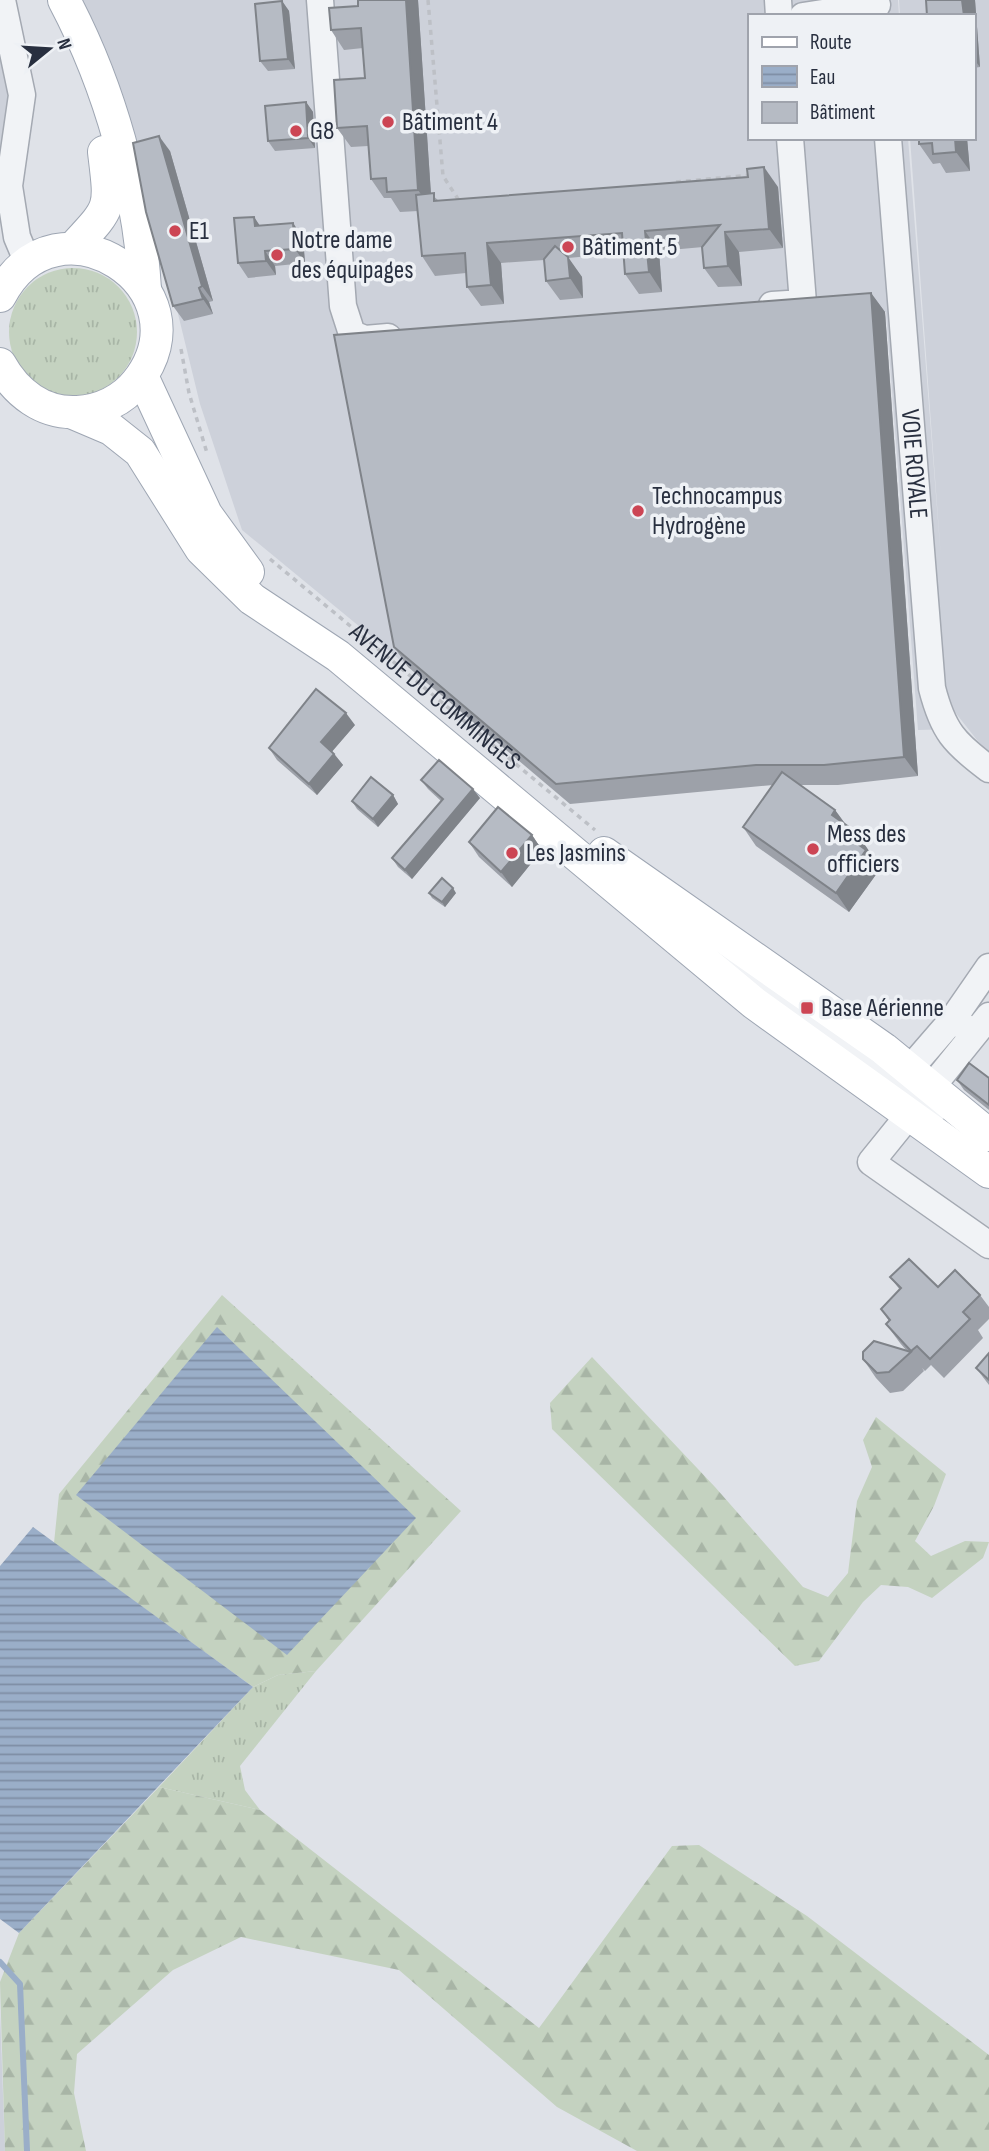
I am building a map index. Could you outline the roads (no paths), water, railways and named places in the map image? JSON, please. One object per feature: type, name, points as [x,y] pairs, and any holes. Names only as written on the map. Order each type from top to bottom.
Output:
[{"type":"main road","points":[[58,0],[104,152],[108,196],[102,219],[73,248]]},
{"type":"main road","points":[[64,0],[102,91],[122,151],[145,289],[156,326],[153,352],[142,376],[112,403],[71,412]]},
{"type":"main road","points":[[2,290],[28,262],[57,250],[73,248],[90,250],[121,263],[145,289]]},
{"type":"main road","name":"AVENUE DU COMMINGES","points":[[0,365],[16,387],[37,403],[71,412],[111,429],[140,452],[201,549],[252,598],[338,656],[754,1003],[872,1065]]},
{"type":"main road","name":"AVENUE DU COMMINGES","points":[[142,376],[206,514],[230,552],[260,587],[355,649],[567,827],[872,1065]]},
{"type":"main road","points":[[872,1065],[983,1131]]},
{"type":"main road","points":[[872,1065],[916,1093],[989,1172]]},
{"type":"street","points":[[2,0],[22,95],[9,186],[17,237],[28,262]]},
{"type":"street","points":[[320,0],[343,306],[352,334],[365,339],[406,335]]},
{"type":"street","points":[[819,14],[877,7]]},
{"type":"street","points":[[748,307],[803,303],[790,140]]},
{"type":"street","name":"VOIE ROYALE","points":[[888,140],[932,688],[939,717],[947,732],[957,745],[989,769]]},
{"type":"street","points":[[989,967],[972,1023],[916,1093],[871,1162],[989,1245]]},
{"type":"water","points":[[217,1327],[416,1518],[287,1655],[76,1495]]},
{"type":"water","points":[[33,1527],[253,1687],[19,1933],[0,1919],[0,1566]]},
{"type":"waterway","points":[[0,1962],[20,1984],[27,2151]]},
{"type":"place","name":"Bâtiment 4","points":[[388,122]]},
{"type":"place","name":"G8","points":[[296,131]]},
{"type":"place","name":"E1","points":[[175,231]]},
{"type":"place","name":"Bâtiment 5","points":[[568,247]]},
{"type":"place","name":"Notre dame des équipages","points":[[277,255]]},
{"type":"place","name":"Technocampus Hydrogène","points":[[638,511]]},
{"type":"place","name":"Mess des officiers","points":[[813,849]]},
{"type":"place","name":"Les Jasmins","points":[[512,853]]},
{"type":"place","name":"Base Aérienne","points":[[807,1008]]}]
